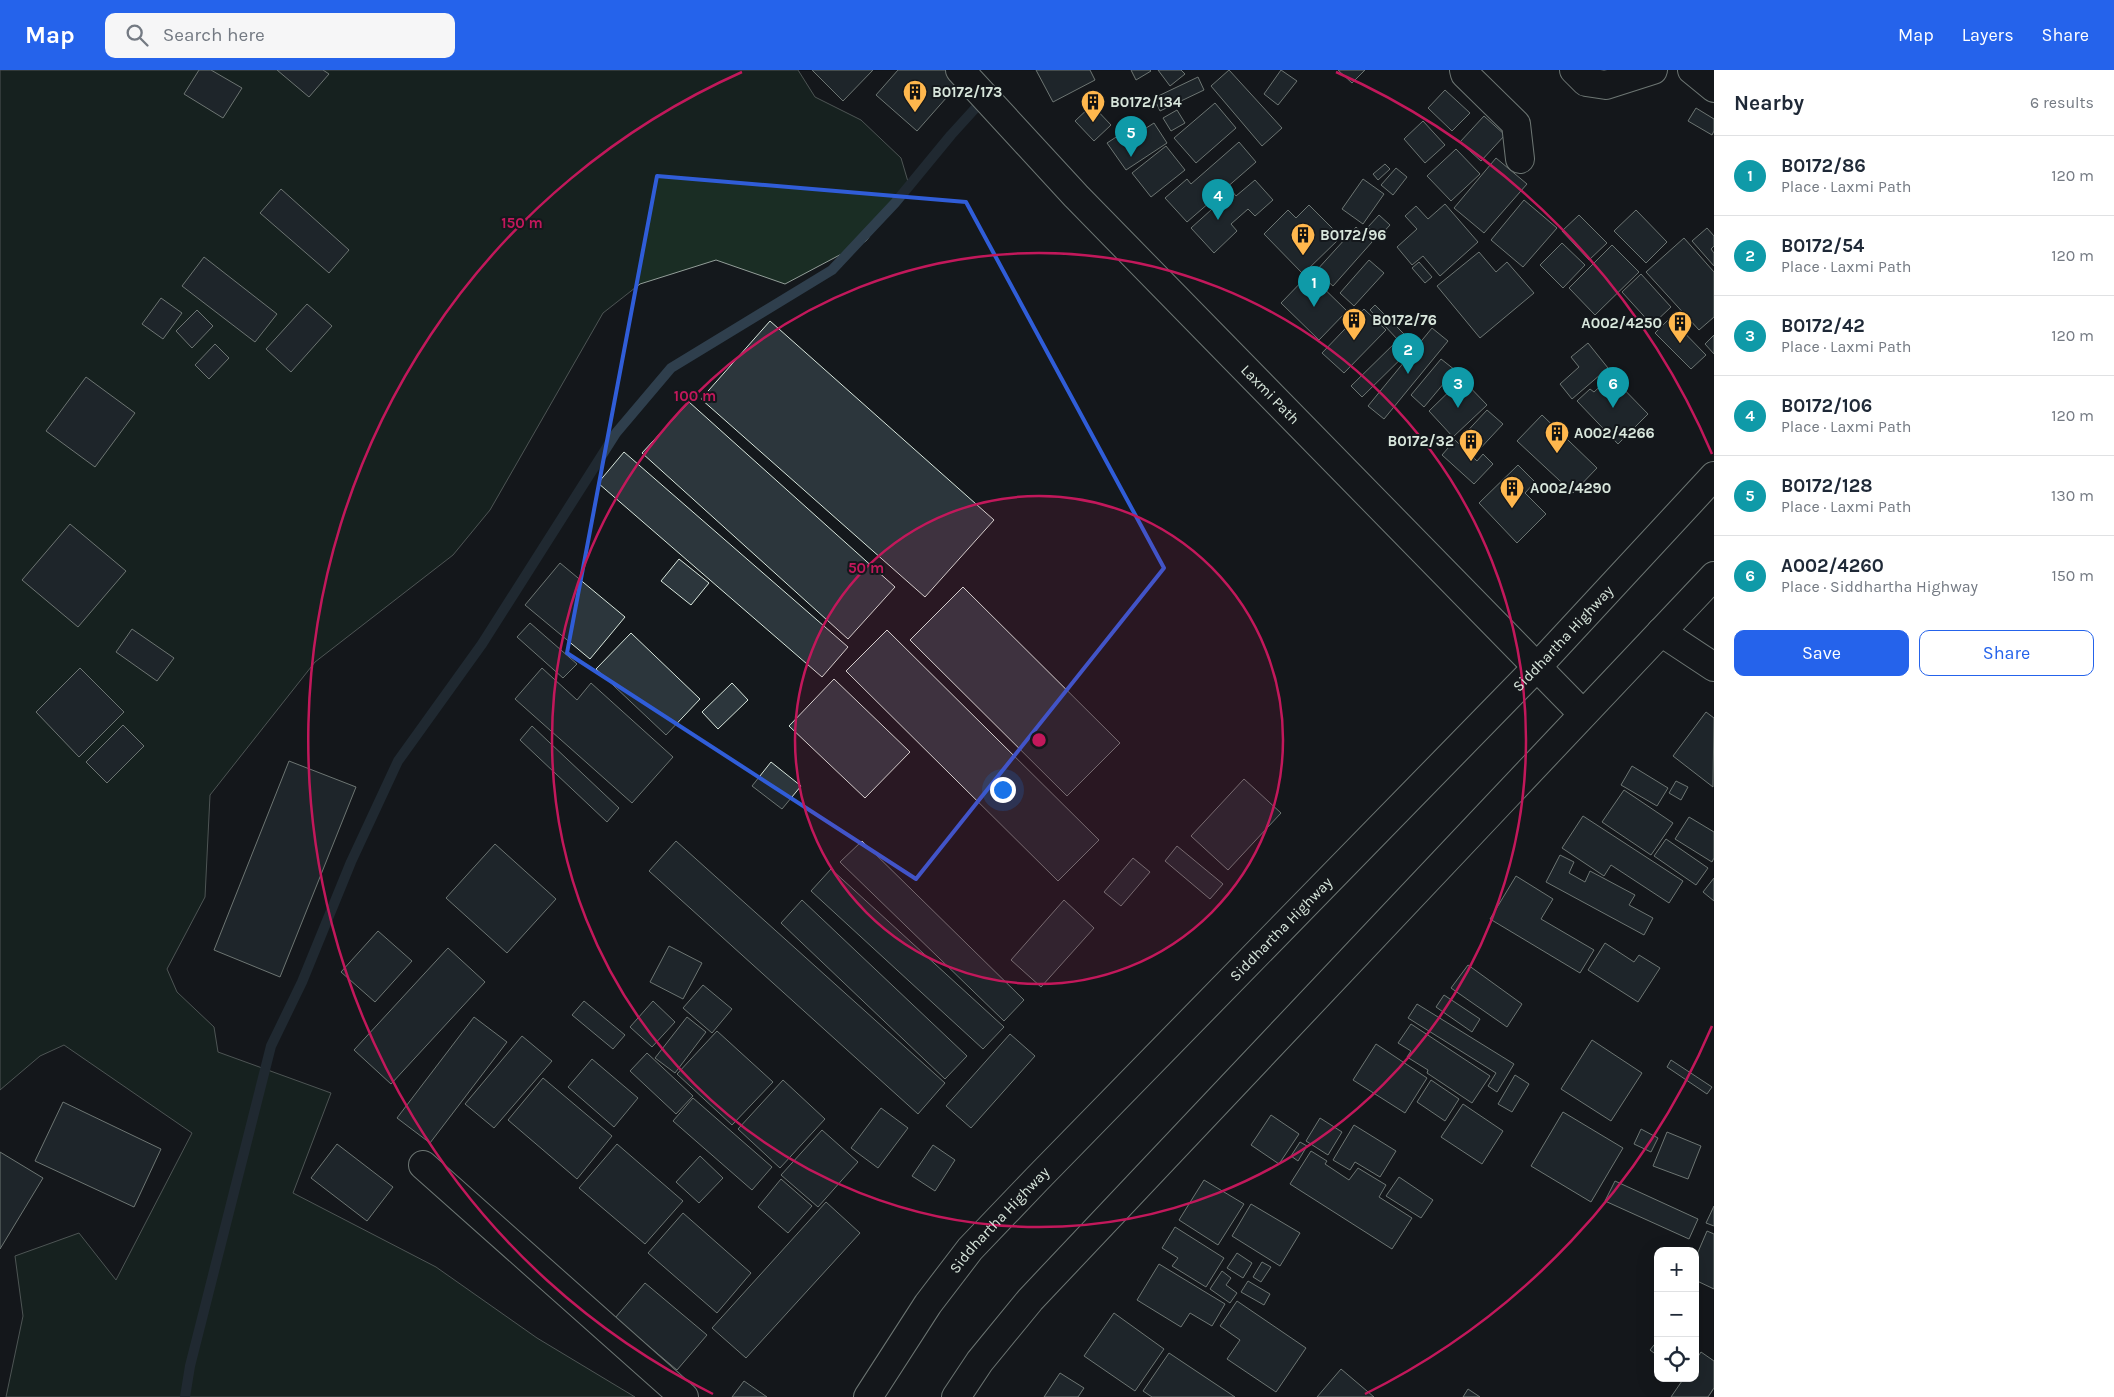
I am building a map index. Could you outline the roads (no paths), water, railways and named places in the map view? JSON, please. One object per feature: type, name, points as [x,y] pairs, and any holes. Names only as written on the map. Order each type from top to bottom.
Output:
[{"type":"main road","name":"Laxmi Path","points":[[960,70],[1076,196],[1583,714]]},
{"type":"main road","points":[[1464,70],[1465,74],[1516,124],[1520,159]]},
{"type":"main road","points":[[1574,70],[1586,82],[1606,85],[1653,70]]},
{"type":"main road","points":[[1692,70],[1714,88]]},
{"type":"main road","name":"Siddhartha Highway","points":[[868,1397],[928,1304],[970,1249],[1037,1178],[1537,667],[1714,476]]},
{"type":"main road","points":[[956,1397],[980,1361],[1030,1300],[1714,576]]},
{"type":"main road","points":[[1661,632],[1714,667]]},
{"type":"main road","points":[[423,1165],[684,1397]]},
{"type":"waterway","points":[[185,1397],[190,1366],[271,1046],[302,982],[351,862],[398,761],[482,644],[616,433],[671,368],[832,270],[895,203],[981,102]]},
{"type":"place","name":"B0172/173","points":[[915,113]]},
{"type":"place","name":"B0172/134","points":[[1093,123]]},
{"type":"place","name":"B0172/128","points":[[1131,157]]},
{"type":"place","name":"B0172/106","points":[[1218,220]]},
{"type":"place","name":"B0172/96","points":[[1303,256]]},
{"type":"place","name":"B0172/86","points":[[1314,307]]},
{"type":"place","name":"B0172/76","points":[[1354,341]]},
{"type":"place","name":"A002/4250","points":[[1680,344]]},
{"type":"place","name":"B0172/54","points":[[1408,374]]},
{"type":"place","name":"B0172/42","points":[[1458,408]]},
{"type":"place","name":"A002/4260","points":[[1613,408]]},
{"type":"place","name":"A002/4266","points":[[1557,454]]},
{"type":"place","name":"B0172/32","points":[[1471,462]]},
{"type":"place","name":"A002/4290","points":[[1512,509]]}]
